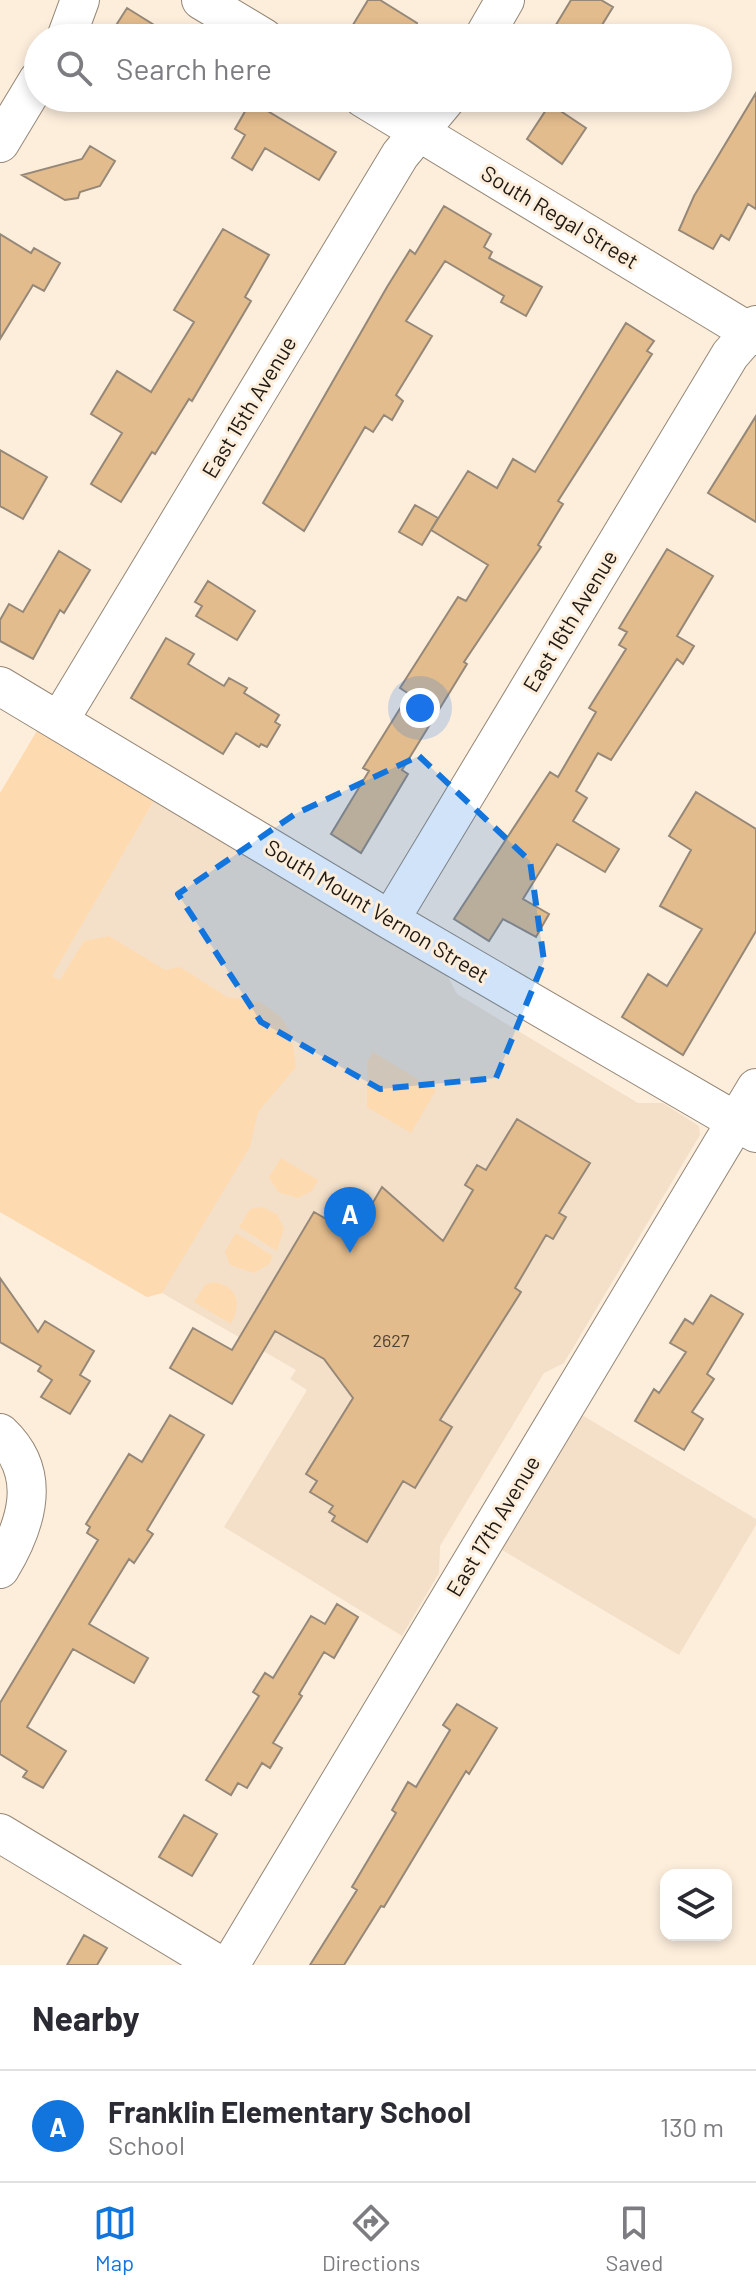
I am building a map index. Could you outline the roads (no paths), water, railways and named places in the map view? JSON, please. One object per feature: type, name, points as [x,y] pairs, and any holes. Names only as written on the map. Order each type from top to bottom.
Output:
[{"type":"street","points":[[71,24],[80,0]]},
{"type":"street","points":[[201,0],[241,24]]},
{"type":"street","points":[[491,24],[505,0]]},
{"type":"street","points":[[0,143],[24,103]]},
{"type":"street","name":"South Regal Street","points":[[386,112],[754,331]]},
{"type":"street","name":"East 15th Avenue","points":[[59,721],[400,155],[436,112]]},
{"type":"street","name":"East 16th Avenue","points":[[390,920],[721,368],[754,331]]},
{"type":"street","name":"South Mount Vernon Street","points":[[0,686],[390,920],[746,1127]]},
{"type":"street","name":"East 17th Avenue","points":[[230,1965],[746,1127],[756,1088]]},
{"type":"street","points":[[0,1433],[21,1465],[27,1511],[22,1531],[0,1569]]},
{"type":"street","points":[[0,1833],[219,1965]]},
{"type":"place","name":"Franklin Elementary School","points":[[350,1253]]}]
